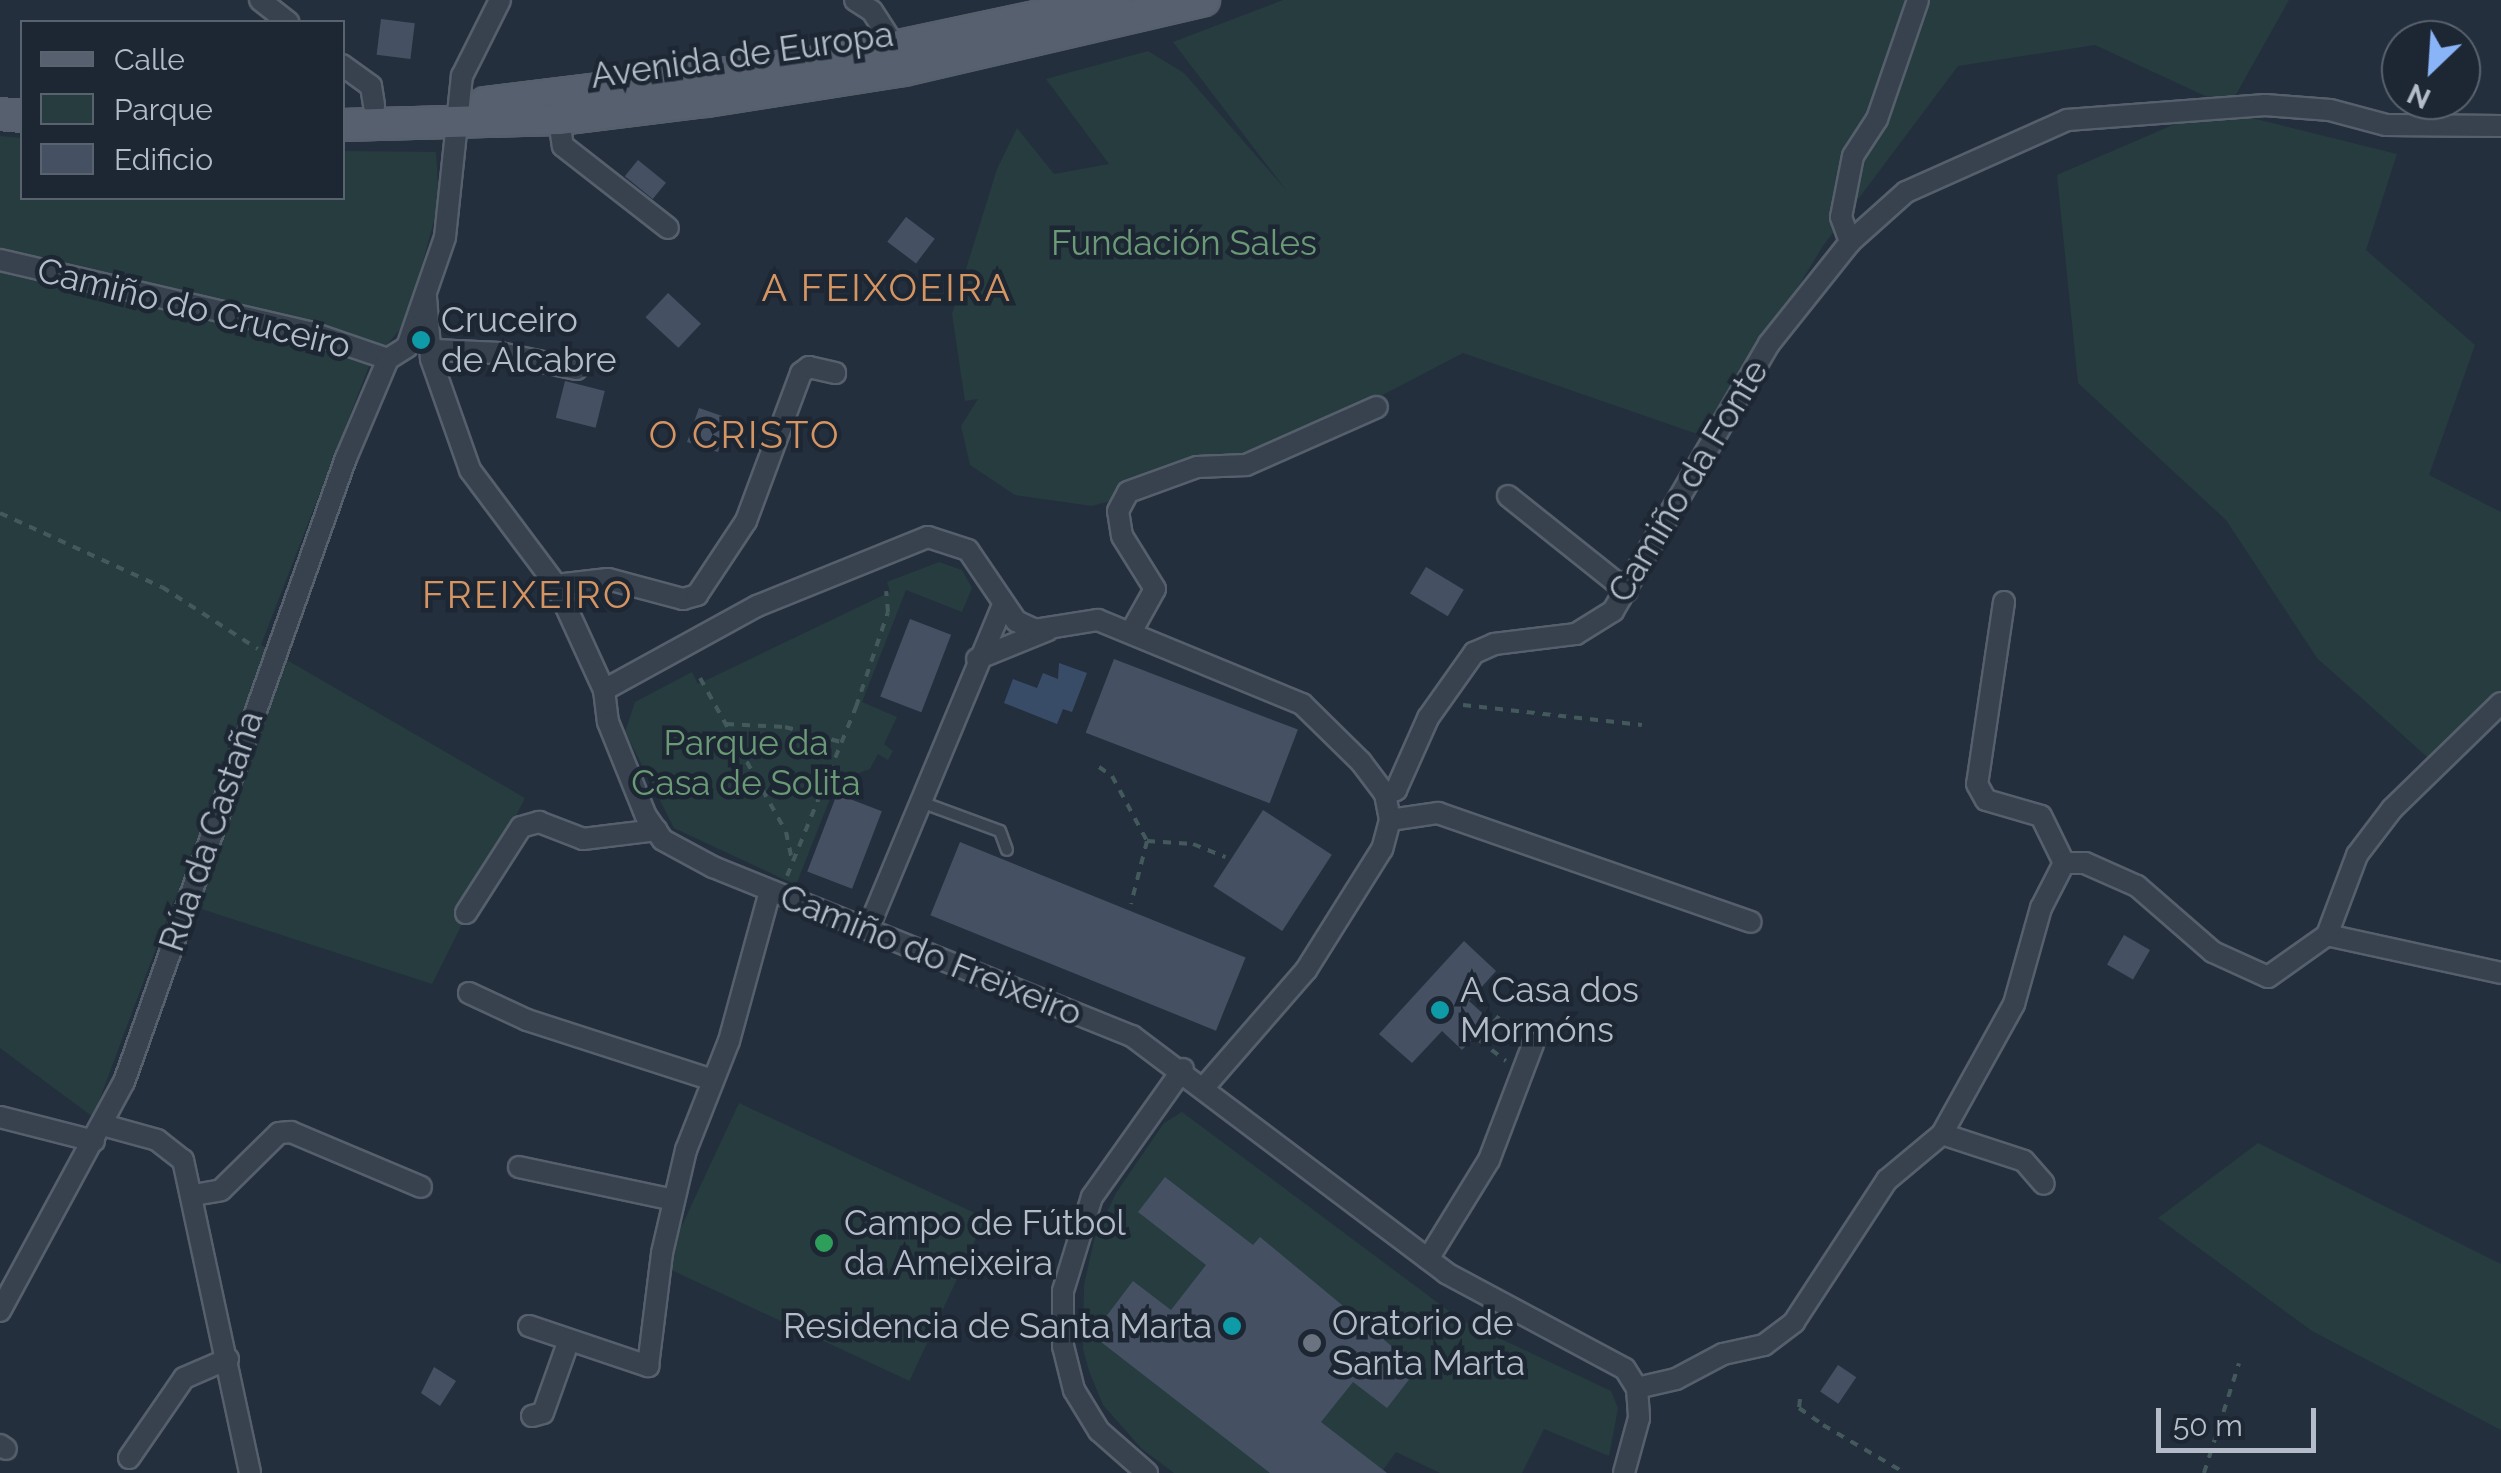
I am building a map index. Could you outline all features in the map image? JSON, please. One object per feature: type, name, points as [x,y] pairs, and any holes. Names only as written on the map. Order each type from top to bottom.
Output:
[{"type":"main road","name":"Avenida de Europa","points":[[345,125],[454,114],[896,48],[1116,0]]},
{"type":"main road","name":"Avenida de Europa","points":[[345,106],[559,119],[904,70],[1204,0]]},
{"type":"street","points":[[260,0],[285,20]]},
{"type":"street","points":[[388,360],[407,348],[426,297],[448,219],[454,114],[465,64],[500,0]]},
{"type":"street","points":[[855,0],[879,18],[896,48]]},
{"type":"street","points":[[1850,242],[1842,217],[1852,156],[1877,120],[1918,0]]},
{"type":"street","points":[[345,66],[372,86],[374,106]]},
{"type":"street","name":"Camiño da Fonte","points":[[1385,794],[1396,790],[1439,700],[1474,653],[1494,644],[1576,634],[1598,624],[1626,591],[1769,344],[1850,242],[1906,192],[2067,120],[2266,105],[2330,110],[2386,125],[2501,126]]},
{"type":"street","points":[[559,119],[564,146],[668,228]]},
{"type":"street","name":"Camiño do Cruceiro","points":[[0,260],[309,332],[388,360]]},
{"type":"street","name":"Camiño do Freixeiro","points":[[426,297],[433,354],[480,489],[556,585],[604,690],[608,722],[656,830],[688,857],[777,887],[1132,1036],[1182,1069],[1428,1260],[1482,1296],[1604,1356],[1624,1369],[1637,1388]]},
{"type":"street","points":[[407,348],[433,354],[500,353],[576,369]]},
{"type":"street","name":"Rúa da Castaña","points":[[0,1311],[124,1082],[270,658],[388,360]]},
{"type":"street","points":[[556,585],[608,579],[684,599],[697,595],[746,522],[801,372],[835,372]]},
{"type":"street","points":[[1131,632],[1155,589],[1122,536],[1118,511],[1128,492],[1197,467],[1246,465],[1377,407]]},
{"type":"street","points":[[1508,496],[1626,591]]},
{"type":"street","points":[[604,690],[757,606],[914,539],[942,538],[968,550],[1010,613],[1048,630]]},
{"type":"street","points":[[2004,602],[1978,784],[1986,800],[2040,816],[2064,863]]},
{"type":"street","points":[[868,928],[977,659],[1010,613]]},
{"type":"street","points":[[977,659],[1048,630],[1098,620],[1302,704],[1385,794],[1390,820],[1382,849],[1306,970],[1204,1086]]},
{"type":"street","points":[[2064,863],[2085,863],[2138,886],[2213,952],[2254,976],[2283,970],[2327,935],[2357,855],[2392,810],[2501,704]]},
{"type":"street","points":[[1390,820],[1438,813],[1751,922]]},
{"type":"street","points":[[466,912],[521,826],[539,822],[583,839],[656,830]]},
{"type":"street","points":[[1624,1473],[1640,1418],[1637,1388],[1676,1379],[1723,1354],[1764,1345],[1794,1322],[1888,1180],[1942,1134],[2014,1004],[2041,908],[2064,863]]},
{"type":"street","points":[[529,1326],[648,1366],[674,1200],[777,887]]},
{"type":"street","points":[[2327,935],[2501,973]]},
{"type":"street","points":[[469,992],[527,1020],[713,1080]]},
{"type":"street","points":[[1428,1260],[1489,1160],[1533,1044]]},
{"type":"street","points":[[1144,1472],[1099,1431],[1074,1390],[1063,1346],[1063,1291],[1092,1196],[1182,1069]]},
{"type":"street","points":[[0,1117],[172,1148],[183,1160],[194,1195],[199,1255],[228,1360],[250,1473]]},
{"type":"street","points":[[194,1195],[220,1190],[279,1134],[291,1132],[421,1187]]},
{"type":"street","points":[[1942,1134],[2024,1161],[2044,1184]]},
{"type":"street","points":[[519,1167],[674,1200]]},
{"type":"street","points":[[532,1416],[543,1413],[569,1340]]},
{"type":"street","points":[[128,1458],[184,1378],[228,1360]]},
{"type":"lane","points":[[920,801],[1000,831],[1007,850]]},
{"type":"path","points":[[0,514],[162,587],[270,658]]},
{"type":"path","points":[[777,887],[793,861],[841,742],[888,612],[886,591]]},
{"type":"path","points":[[700,678],[786,832],[793,861]]},
{"type":"path","points":[[1439,700],[1642,725]]},
{"type":"path","points":[[726,724],[785,727],[841,742]]},
{"type":"path","points":[[1099,767],[1112,776],[1147,842],[1131,904]]},
{"type":"path","points":[[1147,842],[1193,844],[1226,857]]},
{"type":"path","points":[[1500,1016],[1479,1040],[1521,1073]]},
{"type":"path","points":[[2204,1473],[2239,1363]]},
{"type":"path","points":[[1800,1399],[1799,1408],[1823,1426],[1905,1473]]},
{"type":"green space","name":"Fundación Sales","points":[[1283,0],[2289,0],[2229,107],[2095,45],[1958,66],[1823,246],[1706,437],[1463,353],[1254,462],[1092,506],[1015,495],[970,465],[961,426],[978,399],[965,401],[952,314],[997,169],[1017,128],[1054,174],[1109,164],[1046,79],[1148,51],[1184,73],[1286,190],[1173,42]]},
{"type":"green space","points":[[2212,108],[2397,154],[2366,250],[2475,345],[2429,475],[2501,512],[2501,699],[2436,765],[2317,658],[2226,520],[2078,383],[2057,175]]},
{"type":"green space","points":[[0,136],[20,138],[20,200],[345,200],[345,151],[436,152],[439,202],[407,321],[369,366],[261,645],[525,798],[432,984],[174,900],[93,1117],[0,1048]]},
{"type":"green space","name":"Parque da Casa de Solita","points":[[939,562],[962,570],[972,588],[962,612],[906,590],[862,702],[897,717],[884,744],[893,751],[888,760],[878,754],[870,769],[837,781],[796,885],[674,828],[625,732],[635,702],[692,672],[698,684],[890,592],[887,582]]},
{"type":"green space","name":"Campo de Fútbol da Ameixeira","points":[[739,1103],[986,1218],[909,1381],[663,1266]]},
{"type":"green space","points":[[1182,1112],[1461,1320],[1611,1391],[1618,1408],[1609,1456],[1544,1429],[1522,1473],[1440,1473],[1396,1452],[1381,1473],[1174,1473],[1142,1449],[1103,1405],[1089,1371],[1083,1349],[1084,1285],[1094,1240],[1116,1193],[1164,1123]]},
{"type":"green space","points":[[2258,1143],[2501,1264],[2501,1430],[2312,1331],[2158,1218]]},
{"type":"water","points":[[1059,663],[1087,673],[1072,712],[1063,709],[1057,724],[1004,703],[1013,679],[1037,688],[1043,673],[1058,679]]},
{"type":"building","points":[[381,19],[415,23],[410,59],[377,55]]},
{"type":"building","points":[[638,160],[666,183],[653,199],[625,176]]},
{"type":"building","points":[[906,217],[935,239],[916,263],[887,242]]},
{"type":"building","points":[[668,293],[701,324],[678,348],[645,317]]},
{"type":"building","points":[[565,381],[605,391],[596,428],[556,418]]},
{"type":"building","points":[[699,408],[722,416],[717,429],[725,431],[718,452],[687,442]]},
{"type":"building","points":[[1426,567],[1464,590],[1448,616],[1410,594]]},
{"type":"building","points":[[910,619],[951,635],[921,712],[880,696]]},
{"type":"building","points":[[1114,659],[1298,730],[1270,803],[1086,733]]},
{"type":"building","points":[[837,794],[882,811],[852,889],[807,871]]},
{"type":"building","points":[[1263,810],[1332,855],[1282,931],[1213,886]]},
{"type":"building","points":[[960,842],[1246,957],[1216,1031],[930,915]]},
{"type":"building","points":[[2124,935],[2150,950],[2133,979],[2107,964]]},
{"type":"building","name":"A Casa dos Mormóns","points":[[1464,941],[1496,971],[1469,1001],[1490,1020],[1462,1050],[1442,1031],[1412,1063],[1379,1034]]},
{"type":"building","name":"Residencia de Santa Marta","points":[[1165,1177],[1253,1245],[1260,1237],[1418,1368],[1387,1408],[1353,1382],[1321,1422],[1387,1473],[1270,1473],[1092,1335],[1133,1281],[1171,1310],[1206,1265],[1138,1212]]},
{"type":"building","points":[[1838,1365],[1856,1377],[1838,1404],[1820,1392]]},
{"type":"building","points":[[434,1367],[456,1381],[440,1406],[421,1393]]},
{"type":"place","name":"Cruceiro de Alcabre","points":[[421,340]]},
{"type":"place","name":"A Casa dos Mormóns","points":[[1440,1010]]},
{"type":"place","name":"Campo de Fútbol da Ameixeira","points":[[824,1243]]},
{"type":"place","name":"Residencia de Santa Marta","points":[[1232,1326]]},
{"type":"place","name":"Oratorio de Santa Marta","points":[[1312,1343]]},
{"type":"district","name":"A FEIXOEIRA","points":[[887,288]]},
{"type":"district","name":"O CRISTO","points":[[745,435]]},
{"type":"district","name":"FREIXEIRO","points":[[528,595]]}]
